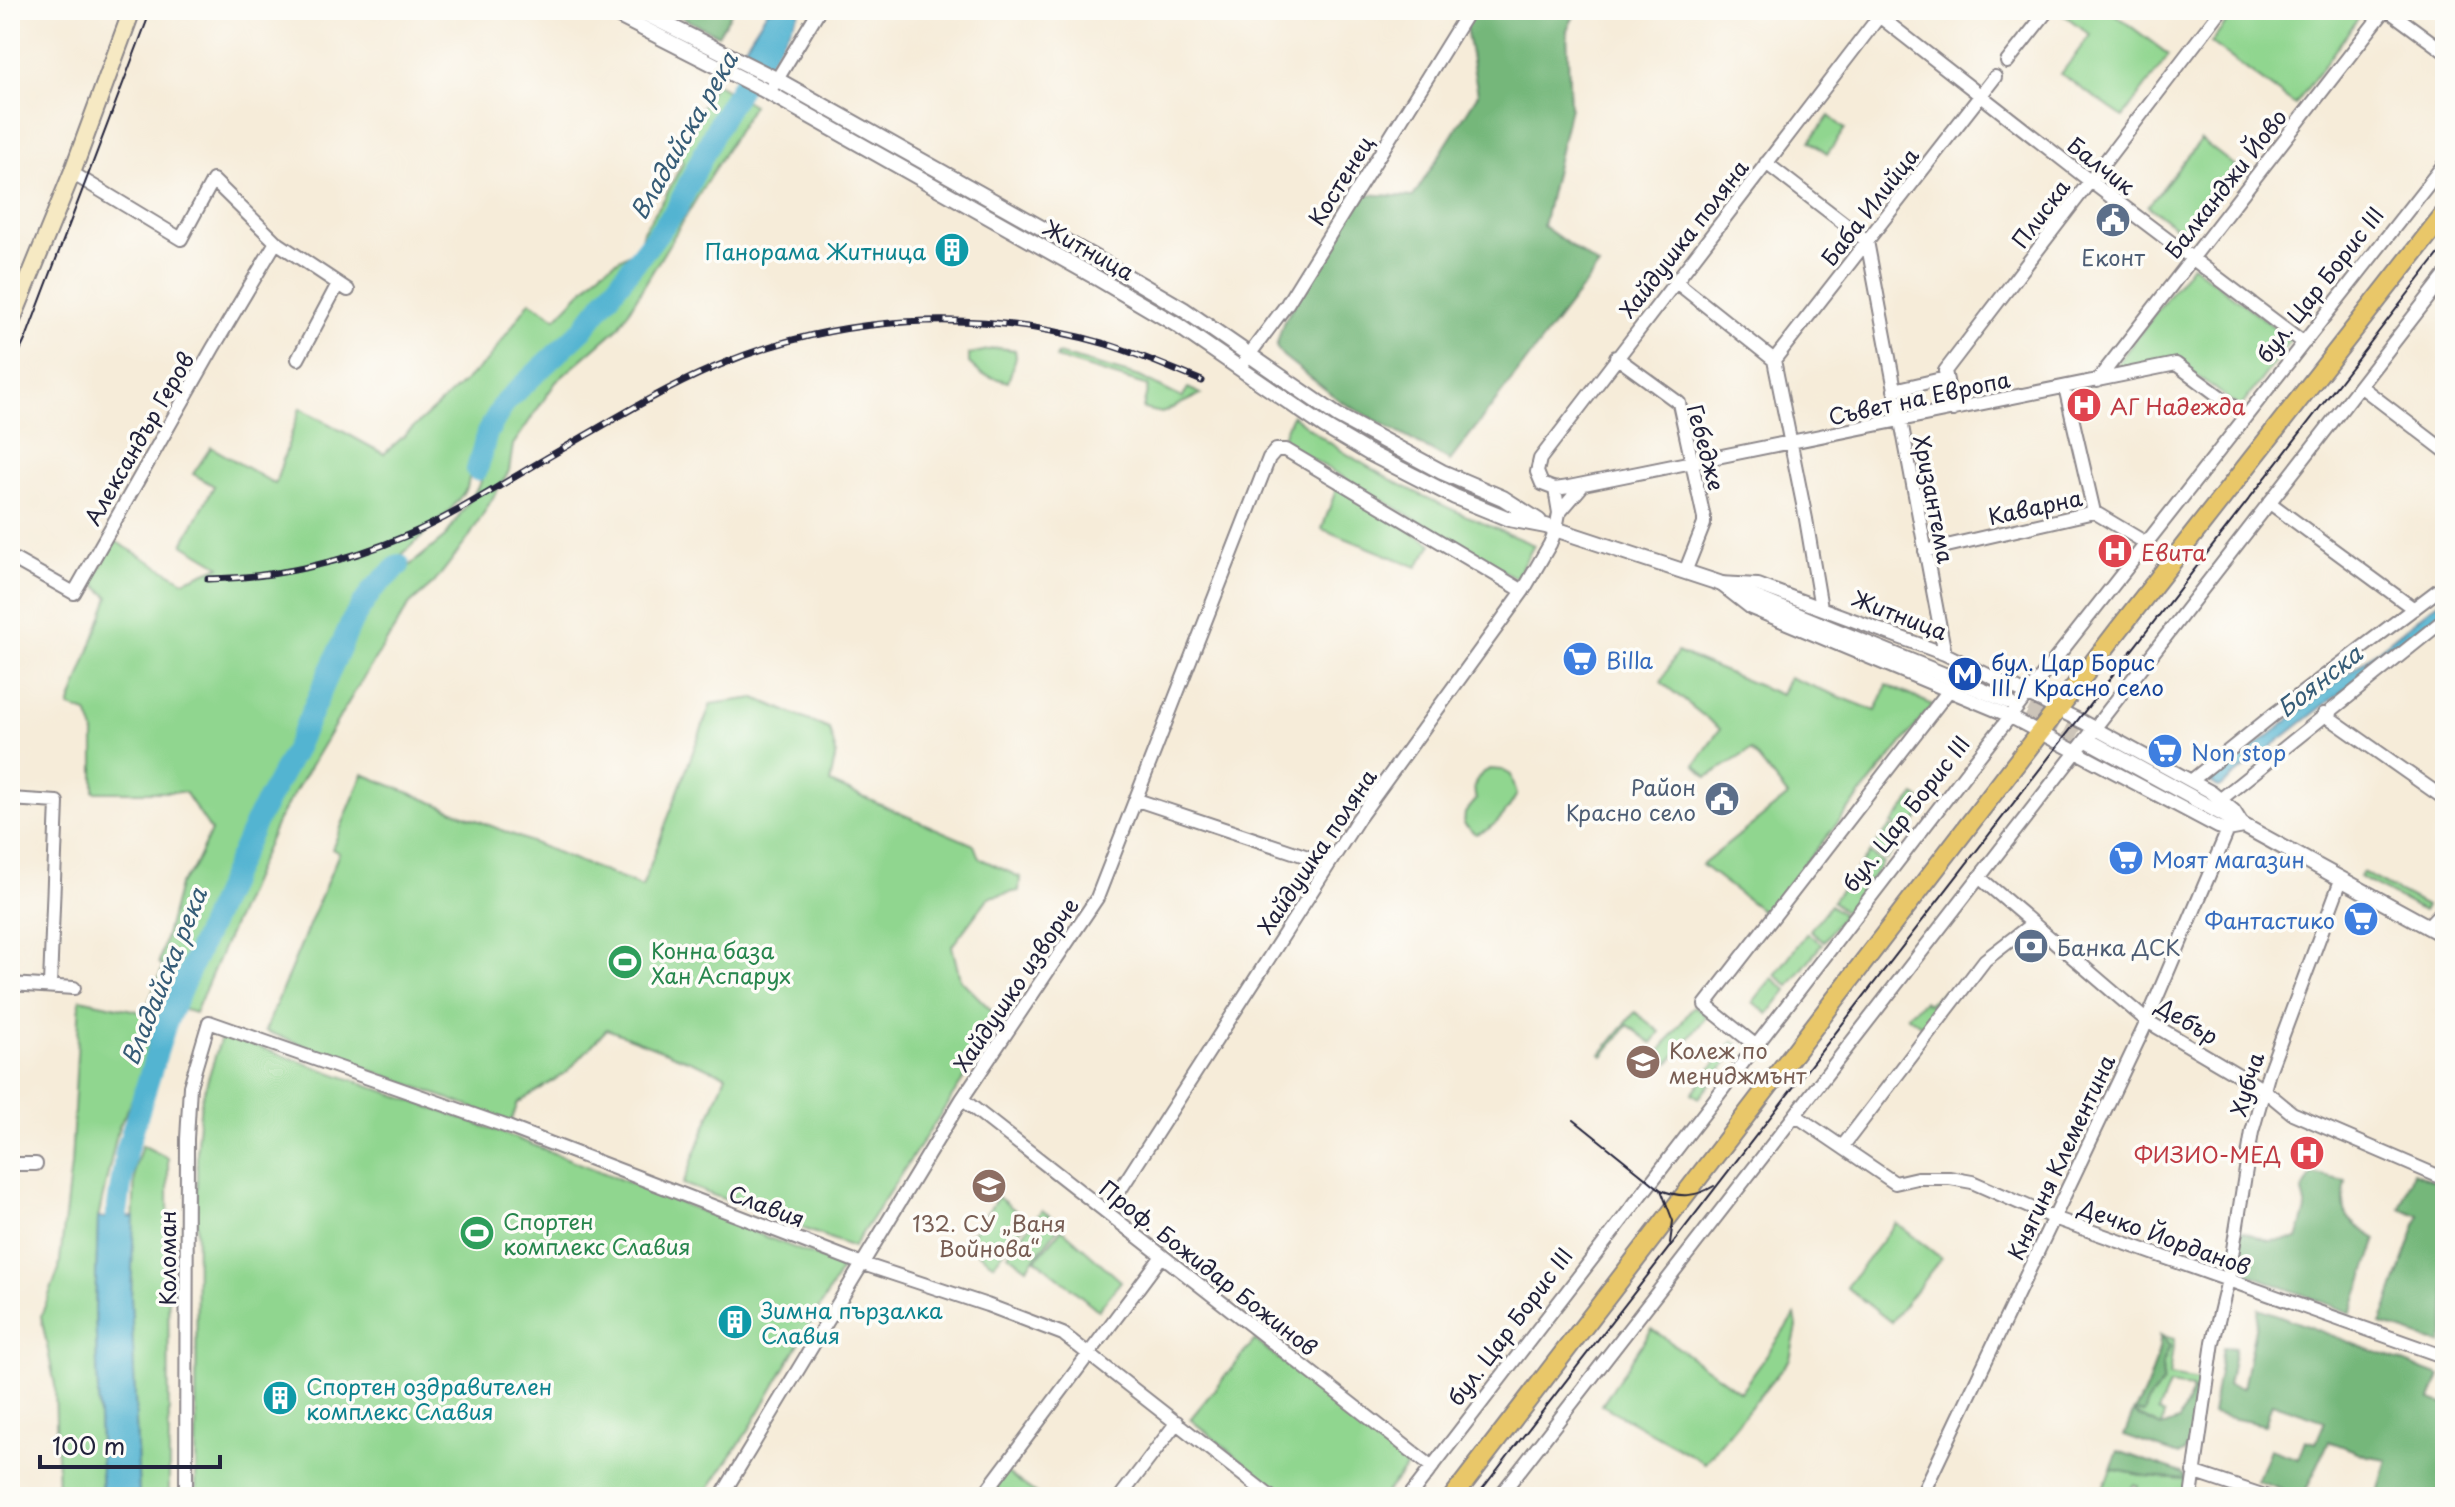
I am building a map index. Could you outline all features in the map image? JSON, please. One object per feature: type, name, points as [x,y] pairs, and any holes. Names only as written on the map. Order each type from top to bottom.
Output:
[{"type":"main road","points":[[10,325],[72,173],[132,10]]},
{"type":"main road","points":[[1453,1497],[2445,213]]},
{"type":"street","name":"Житница","points":[[607,10],[769,84],[1119,272],[1183,309],[1338,416],[1442,472],[1503,498],[1551,528]]},
{"type":"street","name":"Житница","points":[[638,10],[726,64]]},
{"type":"street","points":[[769,84],[819,10]]},
{"type":"street","name":"Костенец","points":[[1240,367],[1287,304],[1469,10]]},
{"type":"street","points":[[2007,62],[2048,10]]},
{"type":"street","name":"Плиска","points":[[1946,378],[1945,371],[2221,10]]},
{"type":"street","points":[[2386,10],[2445,52]]},
{"type":"street","name":"Балканджи Йово","points":[[2097,381],[2386,10]]},
{"type":"street","name":"Балчик","points":[[1881,13],[1981,96],[2304,343]]},
{"type":"street","name":"Хайдушка поляна","points":[[1106,1212],[1329,864],[1523,591],[1550,544],[1551,528],[1559,513],[1555,489],[1542,484],[1539,479],[1540,459],[1881,13]]},
{"type":"street","name":"Баба Илийца","points":[[1774,360],[1995,77]]},
{"type":"street","name":"Житница","points":[[769,84],[1136,301],[1240,367],[1325,427],[1455,497],[1509,519],[1551,528],[1719,583],[2008,701]]},
{"type":"street","points":[[1766,163],[1867,241]]},
{"type":"street","name":"бул. Цар Борис III","points":[[1409,1497],[1755,1045],[2445,163]]},
{"type":"street","points":[[72,173],[181,239],[213,180],[276,242],[343,287],[298,359]]},
{"type":"street","name":"Хризантема","points":[[1867,241],[1945,654]]},
{"type":"street","name":"Александър Геров","points":[[10,557],[74,593],[276,242]]},
{"type":"street","points":[[1499,1497],[2445,276]]},
{"type":"street","points":[[1675,281],[1774,360],[1821,608]]},
{"type":"street","name":"Гебедже","points":[[1616,357],[1679,403],[1704,524],[1685,572]]},
{"type":"street","name":"Съвет на Европа","points":[[1584,484],[2176,364],[2246,416]]},
{"type":"street","points":[[1894,390],[1946,378],[1953,410]]},
{"type":"street","points":[[2360,386],[2445,451]]},
{"type":"street","points":[[2065,387],[2094,512]]},
{"type":"street","name":"Хайдушко изворче","points":[[721,1497],[962,1099],[1097,898],[1269,458],[1276,450],[1286,450],[1523,591]]},
{"type":"street","points":[[1555,489],[1584,484]]},
{"type":"street","points":[[1559,513],[1584,484]]},
{"type":"street","points":[[2270,503],[2414,609]]},
{"type":"street","name":"Каварна","points":[[1925,551],[2094,512],[2146,543]]},
{"type":"street","name":"Житница","points":[[1719,583],[1758,585],[1945,654],[2058,710],[2092,735],[2191,781],[2221,799],[2244,827]]},
{"type":"street","name":"Житница","points":[[1719,583],[1751,608],[2011,717],[2197,817],[2228,830]]},
{"type":"street","points":[[2191,781],[2445,585]]},
{"type":"street","points":[[2221,799],[2324,714],[2442,626]]},
{"type":"street","points":[[1755,1045],[1705,1005],[1950,689]]},
{"type":"street","points":[[2324,714],[2445,799]]},
{"type":"street","points":[[2092,735],[2244,827],[2445,936]]},
{"type":"street","points":[[10,799],[57,802],[50,985]]},
{"type":"street","points":[[1137,800],[1329,864]]},
{"type":"street","points":[[2228,830],[2244,827]]},
{"type":"street","name":"Княгиня Клементина","points":[[1921,1497],[2147,1021],[2228,830]]},
{"type":"street","name":"Дебър","points":[[1979,877],[2147,1021],[2264,1090],[2300,1117],[2445,1179]]},
{"type":"street","name":"Хубча","points":[[2191,1497],[2214,1333],[2228,1280],[2252,1134],[2264,1090],[2341,880]]},
{"type":"street","points":[[2427,927],[2445,908]]},
{"type":"street","points":[[1842,1147],[1985,960],[2033,923]]},
{"type":"street","points":[[10,984],[74,988]]},
{"type":"street","name":"Славия","points":[[209,1022],[508,1127],[860,1263],[1063,1334],[1271,1497]]},
{"type":"street","name":"Коломан","points":[[186,1497],[187,1139],[190,1086],[209,1022]]},
{"type":"street","name":"Проф. Божидар Божинов","points":[[962,1099],[1432,1467]]},
{"type":"street","name":"Дечко Йорданов","points":[[1795,1115],[1895,1183],[1917,1178],[1972,1182],[2054,1218],[2445,1357]]},
{"type":"street","points":[[10,1164],[36,1164]]},
{"type":"street","points":[[982,1497],[1162,1256]]},
{"type":"street","points":[[1120,1497],[1177,1422]]},
{"type":"street","points":[[2193,1472],[2268,1497]]},
{"type":"green space","points":[[666,10],[733,10],[718,35]]},
{"type":"green space","points":[[1473,10],[1577,10],[1567,30],[1570,107],[1543,226],[1599,266],[1450,461],[1340,401],[1276,347],[1283,323],[1363,194],[1413,197],[1478,94],[1465,22]]},
{"type":"green space","points":[[2058,10],[2109,10],[2169,55],[2123,117],[2061,74],[2090,35]]},
{"type":"green space","points":[[2236,10],[2359,10],[2362,13],[2295,105],[2211,43]]},
{"type":"green space","points":[[715,83],[727,90],[690,170],[663,217],[573,333],[525,373],[493,410],[478,436],[467,488],[449,512],[364,589],[344,623],[302,723],[250,820],[165,1005],[149,1001],[163,968],[159,962],[179,885],[193,869],[211,831],[185,792],[94,792],[94,731],[87,713],[69,707],[109,597],[92,582],[115,541],[184,581],[220,566],[183,544],[214,486],[193,474],[211,447],[275,484],[300,408],[384,454],[488,360],[530,301],[556,318],[602,270],[639,247],[643,231],[683,162],[677,152]]},
{"type":"green space","points":[[743,99],[753,105],[619,327],[556,382],[513,445],[509,471],[468,539],[434,583],[410,604],[357,688],[278,820],[195,1013],[182,1009],[269,814],[325,702],[360,619],[377,592],[445,537],[480,484],[496,431],[510,408],[596,324],[622,292],[694,191]]},
{"type":"green space","points":[[1829,116],[1845,129],[1827,154],[1810,141]]},
{"type":"green space","points":[[2201,140],[2236,167],[2184,233],[2148,206]]},
{"type":"green space","points":[[2192,265],[2291,340],[2240,408],[2176,360],[2110,373]]},
{"type":"green space","points":[[998,348],[1015,350],[1016,357],[1008,382],[981,374],[969,363],[969,354]]},
{"type":"green space","points":[[1058,354],[1140,377],[1182,398],[1188,388],[1201,394],[1162,413],[1143,409],[1148,386],[1056,358]]},
{"type":"green space","points":[[1292,415],[1378,473],[1439,504],[1534,545],[1516,578],[1281,441]]},
{"type":"green space","points":[[1337,487],[1432,544],[1417,567],[1322,529]]},
{"type":"green space","points":[[1677,652],[1781,695],[1789,677],[1876,711],[1887,685],[1933,705],[1765,913],[1702,865],[1788,796],[1751,750],[1707,777],[1695,765],[1720,729],[1661,682]]},
{"type":"green space","name":"Конна база Хан Аспарух","points":[[755,698],[829,729],[836,753],[830,783],[974,845],[979,858],[1020,877],[1019,891],[989,897],[952,946],[960,979],[1002,1021],[853,1247],[683,1184],[726,1075],[607,1029],[567,1072],[518,1103],[511,1122],[265,1031],[339,853],[332,849],[363,774],[642,887],[711,704]]},
{"type":"green space","points":[[1490,769],[1511,775],[1517,794],[1500,819],[1476,834],[1464,824],[1465,813],[1476,800],[1476,782]]},
{"type":"green space","points":[[1915,795],[1928,805],[1906,835],[1892,824]]},
{"type":"green space","points":[[1890,827],[1903,838],[1886,860],[1872,849]]},
{"type":"green space","points":[[1870,853],[1883,863],[1845,912],[1832,901]]},
{"type":"green space","points":[[2362,872],[2426,906],[2423,911],[2359,877]]},
{"type":"green space","points":[[1830,905],[1843,915],[1824,941],[1810,930]]},
{"type":"green space","points":[[1807,933],[1822,944],[1789,986],[1775,975]]},
{"type":"green space","points":[[1772,978],[1787,990],[1768,1014],[1753,1002]]},
{"type":"green space","points":[[1944,991],[1947,995],[1923,1027],[1907,1015],[1924,1001],[1927,1004]]},
{"type":"green space","points":[[80,999],[156,1015],[136,1091],[118,1129],[98,1218],[95,1311],[102,1497],[69,1497],[68,1492],[58,1493],[55,1385],[41,1316],[59,1269],[71,1165]]},
{"type":"green space","points":[[1694,1006],[1707,1016],[1669,1063],[1658,1054]]},
{"type":"green space","points":[[1635,1012],[1660,1032],[1652,1043],[1628,1025],[1603,1056],[1601,1054]]},
{"type":"green space","name":"Спортен комплекс Славия","points":[[222,1034],[500,1132],[843,1267],[750,1428],[703,1497],[196,1497],[197,1143],[201,1101]]},
{"type":"green space","points":[[1733,1041],[1740,1046],[1699,1098],[1692,1093]]},
{"type":"green space","points":[[142,1145],[168,1158],[169,1497],[139,1497],[131,1297],[135,1167]]},
{"type":"green space","points":[[2413,1172],[2445,1186],[2445,1332],[2441,1344],[2381,1324],[2419,1216],[2400,1208]]},
{"type":"green space","points":[[2312,1174],[2346,1181],[2344,1203],[2348,1217],[2377,1239],[2351,1313],[2238,1270],[2239,1230],[2269,1241],[2297,1239],[2306,1210],[2302,1192]]},
{"type":"green space","points":[[998,1197],[1028,1220],[994,1264],[965,1244]]},
{"type":"green space","points":[[1042,1210],[1061,1224],[1027,1268],[1008,1254]]},
{"type":"green space","points":[[1896,1223],[1941,1258],[1891,1322],[1846,1287]]},
{"type":"green space","points":[[1062,1229],[1121,1281],[1098,1310],[1036,1259]]},
{"type":"green space","points":[[2259,1308],[2440,1376],[2431,1400],[2445,1405],[2445,1497],[2377,1497],[2387,1459],[2368,1456],[2329,1441],[2303,1497],[2257,1481],[2270,1449],[2298,1459],[2305,1440],[2316,1443],[2325,1421],[2272,1403],[2265,1425],[2212,1414],[2223,1347],[2235,1348],[2228,1385],[2243,1388]]},
{"type":"green space","points":[[1795,1315],[1797,1327],[1790,1359],[1705,1463],[1602,1405],[1652,1329],[1740,1392]]},
{"type":"green space","points":[[2160,1335],[2170,1346],[2162,1365],[2163,1383],[2149,1400],[2144,1413],[2134,1411],[2152,1374]]},
{"type":"green space","points":[[2163,1336],[2174,1339],[2169,1376],[2200,1381],[2199,1393],[2192,1391],[2192,1388],[2169,1385],[2158,1412],[2164,1415],[2161,1427],[2133,1413],[2144,1412],[2149,1399],[2163,1383],[2162,1365],[2170,1346]]},
{"type":"green space","points":[[1255,1340],[1409,1464],[1382,1497],[1287,1497],[1190,1419]]},
{"type":"green space","points":[[2192,1391],[2202,1396],[2192,1439],[2184,1453],[2179,1455],[2124,1436],[2133,1413],[2161,1427],[2179,1421]]},
{"type":"green space","points":[[2118,1451],[2182,1473],[2187,1479],[2111,1469]]},
{"type":"green space","points":[[2111,1469],[2187,1479],[2186,1497],[2133,1497],[2138,1486],[2134,1484],[2126,1497],[2099,1497]]},
{"type":"green space","points":[[1006,1472],[1041,1497],[988,1497]]},
{"type":"water","points":[[768,10],[801,10],[768,63],[743,49]]},
{"type":"water","points":[[2445,597],[2445,610],[2219,788],[2210,782]]},
{"type":"water","points":[[134,1217],[131,1297],[139,1497],[102,1497],[95,1311],[98,1218]]},
{"type":"waterway","name":"Владайска река","points":[[477,470],[487,433],[505,402],[583,329],[676,210],[721,119],[788,10]]},
{"type":"waterway","name":"Владайска река","points":[[115,1248],[126,1152],[166,1023],[256,821],[294,752],[352,621],[373,589],[399,565]]},
{"type":"tunnel","points":[[2009,701],[2091,742]]},
{"type":"tram line","points":[[10,372],[26,338],[151,10]]},
{"type":"tram line","points":[[1476,1497],[2445,246]]},
{"type":"tram line","points":[[1574,1120],[1661,1190],[1673,1221],[1670,1243]]},
{"type":"tram line","points":[[1661,1190],[1688,1195],[1714,1186]]},
{"type":"railway","points":[[208,579],[259,576],[310,567],[384,545],[460,509],[671,387],[762,349],[810,336],[909,322],[959,321],[1008,325],[1058,332],[1106,344],[1202,381]]},
{"type":"place","name":"Еконт","points":[[2113,220]]},
{"type":"place","name":"Панорама Житница","points":[[952,250]]},
{"type":"place","name":"АГ Надежда","points":[[2084,405]]},
{"type":"place","name":"Евита","points":[[2115,551]]},
{"type":"place","name":"Billa","points":[[1580,659]]},
{"type":"place","name":"бул. Цар Борис III / Красно село","points":[[1965,674]]},
{"type":"place","name":"Non stop","points":[[2165,751]]},
{"type":"place","name":"Район Красно село","points":[[1722,799]]},
{"type":"place","name":"Моят магазин","points":[[2126,858]]},
{"type":"place","name":"Фантастико","points":[[2361,919]]},
{"type":"place","name":"Банка ДСК","points":[[2031,946]]},
{"type":"place","name":"Конна база Хан Аспарух","points":[[625,962]]},
{"type":"place","name":"Колеж по мениджмънт","points":[[1643,1062]]},
{"type":"place","name":"ФИЗИО-МЕД","points":[[2307,1153]]},
{"type":"place","name":"132. СУ „Ваня Войнова“","points":[[989,1186]]},
{"type":"place","name":"Спортен комплекс Славия","points":[[477,1233]]},
{"type":"place","name":"Зимна пързалка Славия","points":[[735,1322]]},
{"type":"place","name":"Спортен оздравителен комплекс Славия","points":[[280,1398]]},
{"type":"water label","name":"Боянска","points":[[2319,680]]}]
